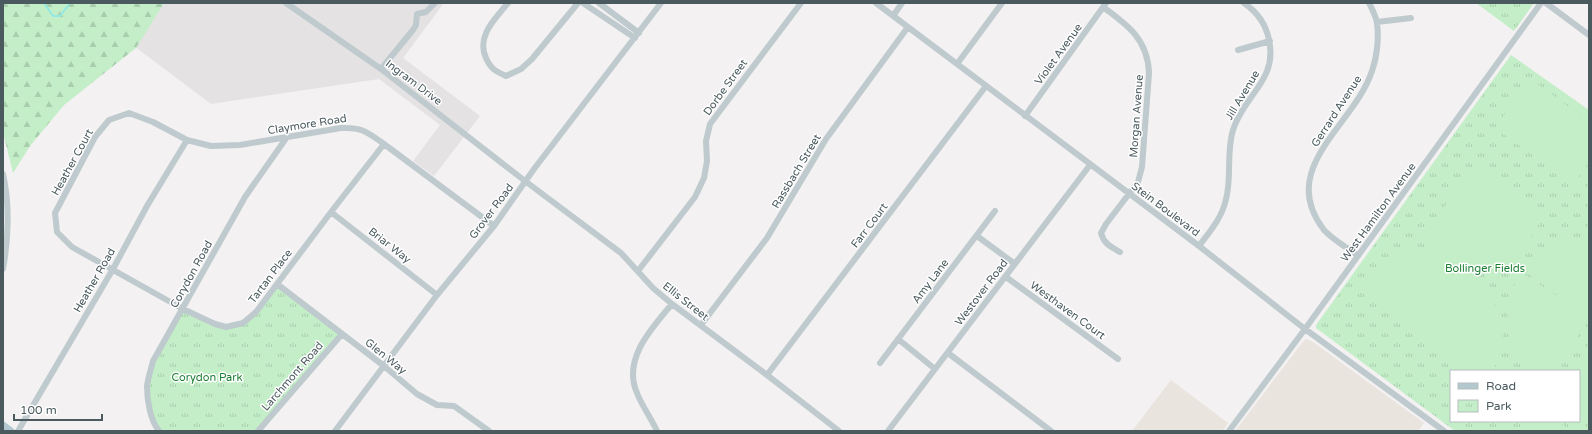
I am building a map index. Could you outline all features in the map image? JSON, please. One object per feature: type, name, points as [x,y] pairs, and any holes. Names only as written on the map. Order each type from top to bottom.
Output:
[{"type":"main road","points":[[3,425],[10,431]]},
{"type":"street","name":"Ingram Drive","points":[[286,3],[381,69],[525,181]]},
{"type":"street","points":[[381,69],[413,30],[416,25],[418,14],[426,12],[435,3]]},
{"type":"street","points":[[508,3],[487,29],[483,38],[483,52],[488,62],[494,71],[506,76],[521,69],[532,59],[578,3]]},
{"type":"street","points":[[583,3],[635,38]]},
{"type":"street","points":[[599,3],[639,33]]},
{"type":"street","name":"Grover Road","points":[[335,431],[437,295],[494,226],[525,181],[661,3]]},
{"type":"street","name":"Dorbe Street","points":[[638,271],[695,197],[704,178],[707,161],[706,141],[710,124],[801,3]]},
{"type":"street","name":"Stein Boulevard","points":[[876,3],[1130,194],[1305,329],[1444,431]]},
{"type":"street","points":[[893,16],[902,3]]},
{"type":"street","points":[[957,64],[1002,3]]},
{"type":"street","name":"Jill Avenue","points":[[1198,246],[1222,213],[1227,198],[1230,142],[1233,129],[1240,114],[1262,84],[1272,57],[1270,41],[1264,24],[1253,10],[1244,3]]},
{"type":"street","name":"Gerrard Avenue","points":[[1358,256],[1325,231],[1310,205],[1309,193],[1310,174],[1328,140],[1363,91],[1373,71],[1377,51],[1377,22],[1369,3]]},
{"type":"street","name":"West Hamilton Avenue","points":[[1228,431],[1305,329],[1541,3]]},
{"type":"street","points":[[1546,3],[1589,35]]},
{"type":"street","name":"Violet Avenue","points":[[1025,116],[1105,5]]},
{"type":"street","name":"Morgan Avenue","points":[[1105,5],[1133,31],[1142,45],[1149,62],[1150,73],[1142,167],[1138,182],[1101,232],[1103,240],[1108,246],[1120,252]]},
{"type":"street","points":[[1377,22],[1411,18]]},
{"type":"street","name":"Rassbach Street","points":[[701,325],[768,238],[826,138],[908,27]]},
{"type":"street","points":[[1238,50],[1270,41]]},
{"type":"street","name":"Farr Court","points":[[767,375],[986,86]]},
{"type":"street","name":"Heather Court","points":[[113,269],[72,247],[57,232],[55,213],[95,137],[109,120],[129,113],[153,122],[187,140]]},
{"type":"street","name":"Claymore Road","points":[[187,140],[210,146],[240,145],[341,128],[355,128],[368,133],[384,144],[494,226]]},
{"type":"street","name":"Corydon Road","points":[[159,431],[149,408],[147,385],[154,361],[245,196],[287,137]]},
{"type":"street","name":"Heather Road","points":[[18,431],[113,269],[147,206],[187,140]]},
{"type":"street","name":"Tartan Place","points":[[113,269],[215,324],[226,327],[243,323],[256,312],[384,144]]},
{"type":"street","name":"Westover Road","points":[[888,431],[1090,165]]},
{"type":"street","points":[[3,174],[9,206],[9,218],[8,240],[3,269]]},
{"type":"street","name":"Ellis Street","points":[[525,181],[621,253],[653,288],[672,304],[839,431]]},
{"type":"street","name":"Amy Lane","points":[[880,363],[977,236],[994,211]]},
{"type":"street","name":"Briar Way","points":[[331,212],[437,295]]},
{"type":"street","points":[[977,236],[1015,264]]},
{"type":"street","name":"Westhaven Court","points":[[1006,277],[1118,359]]},
{"type":"street","name":"Glen Way","points":[[277,284],[384,366],[417,394],[437,405],[454,406],[489,431]]},
{"type":"street","points":[[657,431],[636,392],[633,375],[635,356],[653,328],[672,304]]},
{"type":"street","name":"Larchmont Road","points":[[258,431],[342,334]]},
{"type":"street","points":[[898,339],[935,369]]},
{"type":"street","points":[[948,353],[1052,431]]},
{"type":"shaded area","points":[[77,3],[444,3],[403,58],[480,116],[434,176],[413,161],[440,125],[379,79],[211,104]]},
{"type":"shaded area","points":[[1306,339],[1313,342],[1424,423],[1418,431],[1235,431]]},
{"type":"shaded area","points":[[1171,380],[1228,423],[1223,431],[1132,431]]},
{"type":"green space","points":[[3,3],[164,3],[136,48],[64,105],[30,146],[13,173],[3,132]]},
{"type":"green space","points":[[1476,3],[1534,3],[1514,31]]},
{"type":"green space","name":"Bollinger Fields","points":[[1511,55],[1589,110],[1589,431],[1455,431],[1316,328],[1316,325]]},
{"type":"green space","points":[[1530,79],[1589,121],[1589,162],[1573,184],[1495,128]]},
{"type":"green space","points":[[1474,166],[1545,215],[1515,258],[1505,267],[1494,271],[1483,271],[1461,263],[1423,236]]},
{"type":"green space","points":[[1582,238],[1589,239],[1588,322],[1553,370],[1524,370],[1511,350],[1507,328],[1508,303],[1514,286],[1522,273],[1575,308],[1527,273],[1544,254],[1558,246]]},
{"type":"green space","points":[[1417,251],[1440,254],[1461,264],[1471,273],[1456,295],[1470,276],[1485,287],[1493,299],[1499,314],[1503,338],[1503,345],[1500,355],[1493,370],[1472,370],[1429,339],[1428,333],[1421,335],[1358,288],[1371,272],[1394,257]]},
{"type":"green space","name":"Corydon Park","points":[[277,284],[342,334],[258,431],[159,431],[150,408],[148,395],[149,381],[156,356],[183,309],[226,327],[243,323]]},
{"type":"green space","points":[[1589,353],[1589,423],[1580,421],[1580,370],[1577,370]]},
{"type":"green space","points":[[1537,422],[1558,422],[1571,431],[1530,431]]},
{"type":"waterway","points":[[44,3],[53,16],[60,16],[70,3]]}]
